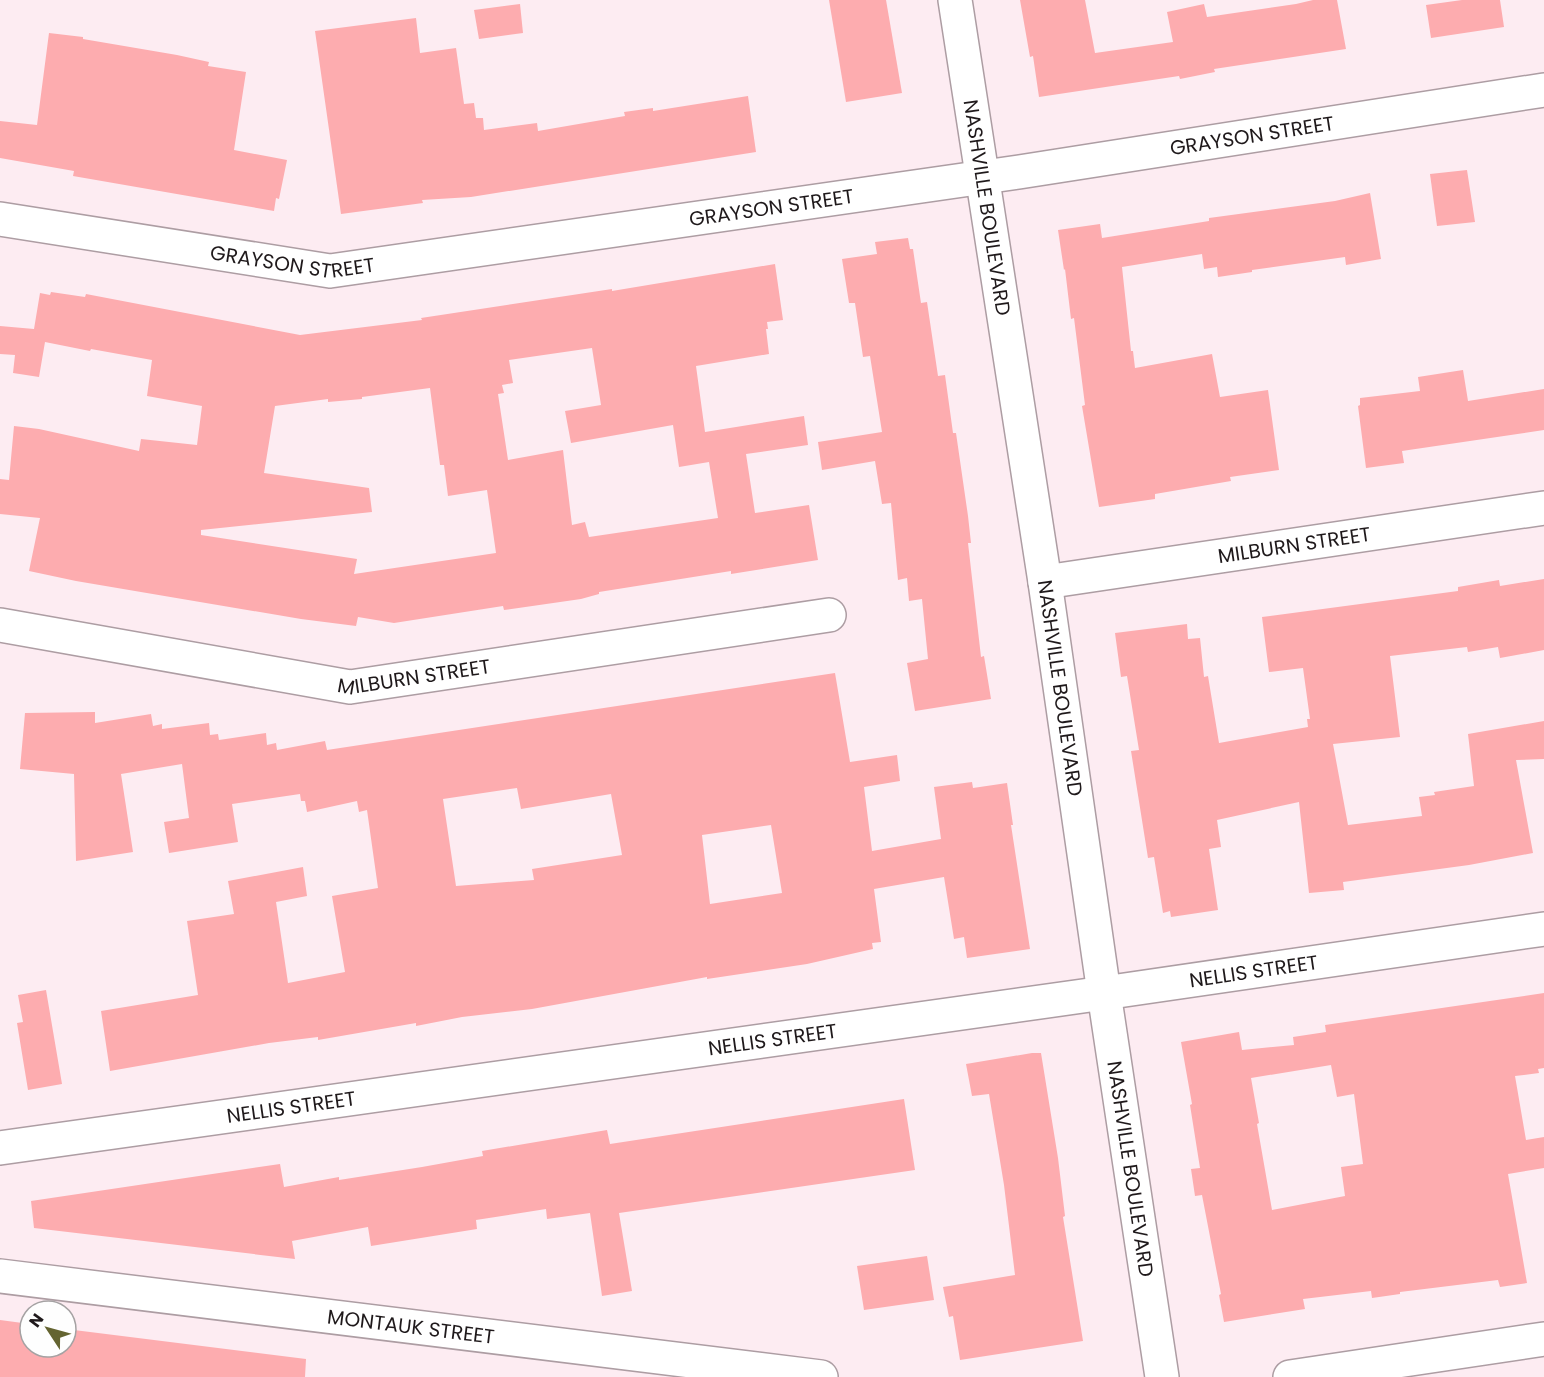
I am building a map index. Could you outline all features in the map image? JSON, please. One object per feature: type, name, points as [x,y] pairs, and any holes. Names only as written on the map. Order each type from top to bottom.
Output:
[{"type":"street","name":"NASHVILLE BOULEVARD","points":[[955,0],[1045,582],[1161,1377]]},
{"type":"street","name":"GRAYSON STREET","points":[[0,219],[330,271],[982,178],[1544,90]]},
{"type":"street","name":"MILBURN STREET","points":[[1045,582],[1544,508]]},
{"type":"street","name":"MILBURN STREET","points":[[0,624],[350,687],[829,615]]},
{"type":"street","name":"NELLIS STREET","points":[[0,1148],[1544,929]]},
{"type":"street","name":"MONTAUK STREET","points":[[0,1276],[821,1377]]},
{"type":"street","points":[[1290,1377],[1544,1339]]},
{"type":"building","points":[[829,0],[886,0],[902,93],[846,102]]},
{"type":"building","points":[[1020,0],[1085,0],[1095,53],[1173,42],[1167,12],[1204,4],[1207,17],[1313,0],[1337,0],[1346,49],[1214,69],[1215,72],[1180,79],[1179,76],[1039,97],[1033,56],[1030,57]]},
{"type":"building","points":[[1462,0],[1500,0],[1504,27],[1431,38],[1426,5]]},
{"type":"building","points":[[520,4],[523,33],[479,39],[474,10]]},
{"type":"building","points":[[416,18],[420,53],[456,48],[464,104],[474,103],[476,118],[483,118],[484,130],[537,123],[538,131],[625,116],[624,112],[653,108],[653,111],[748,96],[756,152],[471,197],[422,200],[423,203],[341,214],[315,31]]},
{"type":"building","points":[[49,33],[83,37],[83,39],[177,55],[209,62],[208,66],[246,72],[234,150],[287,160],[279,199],[276,198],[274,211],[73,176],[74,171],[0,158],[0,121],[37,125]]},
{"type":"building","points":[[1467,170],[1475,222],[1437,226],[1430,174]]},
{"type":"building","points":[[1370,193],[1381,259],[1346,265],[1345,257],[1218,277],[1217,267],[1204,269],[1202,254],[1122,267],[1135,368],[1212,354],[1220,397],[1268,390],[1279,470],[1230,477],[1231,481],[1155,494],[1155,499],[1099,507],[1082,406],[1085,405],[1074,318],[1071,319],[1058,230],[1100,224],[1102,238],[1209,221],[1209,218],[1335,201]]},
{"type":"building","points":[[908,238],[910,249],[913,249],[921,303],[927,302],[938,376],[945,375],[953,433],[956,433],[968,516],[971,543],[968,543],[981,657],[984,656],[991,699],[915,711],[907,663],[928,659],[922,599],[909,601],[907,578],[898,580],[891,503],[882,504],[875,461],[822,470],[818,442],[882,432],[870,356],[863,357],[855,303],[849,303],[842,259],[877,254],[875,242]]},
{"type":"building","points":[[775,264],[783,320],[767,322],[769,354],[696,366],[705,432],[804,416],[808,445],[746,454],[755,513],[809,505],[818,560],[599,592],[599,594],[581,599],[504,610],[503,606],[394,623],[358,617],[356,626],[301,619],[29,571],[40,518],[0,514],[0,479],[9,480],[14,426],[39,429],[139,451],[141,439],[197,445],[202,406],[147,396],[152,360],[45,342],[39,377],[13,373],[15,355],[0,354],[0,326],[34,329],[40,293],[50,295],[51,292],[85,297],[86,294],[300,335],[422,320],[421,318],[612,289],[612,291]],"holes":[[[592,348],[601,405],[565,411],[571,443],[673,425],[679,467],[709,462],[718,518],[589,537],[585,522],[572,525],[563,450],[508,460],[498,394],[504,393],[502,385],[513,383],[509,360]],[[430,388],[440,465],[444,465],[448,496],[487,490],[496,553],[354,574],[357,559],[201,535],[201,530],[372,512],[369,488],[264,473],[275,406],[328,399],[328,402],[362,399],[362,397]]]},
{"type":"building","points":[[1463,370],[1468,401],[1544,389],[1544,430],[1402,451],[1404,463],[1366,468],[1358,406],[1360,398],[1420,391],[1418,377]]},
{"type":"building","points":[[1544,579],[1544,650],[1500,658],[1498,647],[1468,652],[1467,647],[1390,656],[1400,737],[1333,744],[1348,825],[1422,816],[1419,797],[1435,795],[1434,792],[1474,786],[1468,734],[1544,721],[1544,759],[1516,760],[1533,853],[1469,865],[1343,882],[1344,890],[1309,893],[1299,802],[1217,820],[1221,847],[1209,849],[1218,910],[1171,917],[1170,911],[1163,913],[1154,857],[1148,858],[1131,751],[1139,750],[1127,676],[1121,677],[1115,633],[1187,624],[1188,639],[1200,638],[1204,677],[1208,676],[1219,743],[1308,727],[1307,719],[1310,719],[1303,668],[1269,672],[1262,617],[1458,591],[1458,587],[1499,580],[1500,586]]},
{"type":"building","points":[[835,673],[850,762],[897,755],[900,781],[864,787],[872,851],[941,839],[934,787],[972,782],[973,788],[1007,783],[1013,825],[1011,825],[1030,949],[967,958],[964,937],[954,939],[944,877],[874,889],[881,942],[872,943],[873,949],[807,964],[707,979],[707,977],[532,1009],[462,1017],[416,1026],[416,1023],[318,1040],[318,1037],[269,1043],[110,1071],[101,1011],[198,995],[187,921],[234,914],[228,881],[303,867],[307,896],[276,902],[288,983],[345,972],[332,896],[378,888],[367,810],[359,812],[357,801],[307,812],[305,801],[301,801],[300,794],[232,804],[238,842],[169,853],[164,822],[189,818],[182,764],[121,774],[133,852],[76,861],[74,774],[20,769],[25,713],[95,712],[95,723],[151,714],[153,726],[162,724],[162,729],[209,723],[210,735],[218,734],[219,740],[266,733],[267,745],[276,743],[277,750],[325,741],[327,750]],"holes":[[[517,788],[521,809],[611,794],[622,855],[532,869],[534,880],[456,886],[443,799]],[[771,825],[782,893],[710,904],[702,835]]]},
{"type":"building","points":[[46,990],[62,1084],[28,1090],[17,1023],[23,1022],[18,995]]},
{"type":"building","points":[[1544,993],[1544,1068],[1538,1069],[1539,1073],[1515,1076],[1526,1140],[1544,1137],[1544,1168],[1508,1174],[1527,1283],[1500,1287],[1498,1280],[1400,1292],[1400,1294],[1372,1298],[1371,1291],[1303,1299],[1305,1309],[1224,1322],[1219,1295],[1221,1294],[1202,1195],[1195,1196],[1191,1169],[1200,1168],[1181,1042],[1239,1032],[1242,1050],[1294,1045],[1293,1037],[1326,1032],[1325,1025]],"holes":[[[1331,1065],[1337,1097],[1354,1094],[1363,1164],[1341,1167],[1345,1196],[1272,1210],[1251,1078]]]},
{"type":"building","points":[[1041,1053],[1058,1158],[1065,1216],[1063,1217],[1083,1341],[960,1360],[953,1316],[949,1317],[943,1287],[1015,1275],[1004,1185],[989,1094],[972,1096],[966,1064]]},
{"type":"building","points":[[904,1099],[915,1170],[619,1213],[632,1291],[602,1296],[590,1213],[547,1219],[546,1209],[476,1220],[477,1229],[371,1246],[368,1227],[292,1241],[295,1259],[34,1228],[31,1201],[280,1164],[284,1187],[339,1177],[339,1180],[422,1167],[483,1156],[482,1151],[607,1130],[610,1144]]},
{"type":"building","points":[[927,1256],[934,1300],[864,1310],[857,1266]]},
{"type":"building","points":[[0,1320],[18,1322],[18,1359],[78,1359],[78,1330],[306,1359],[305,1377],[0,1377]]}]
